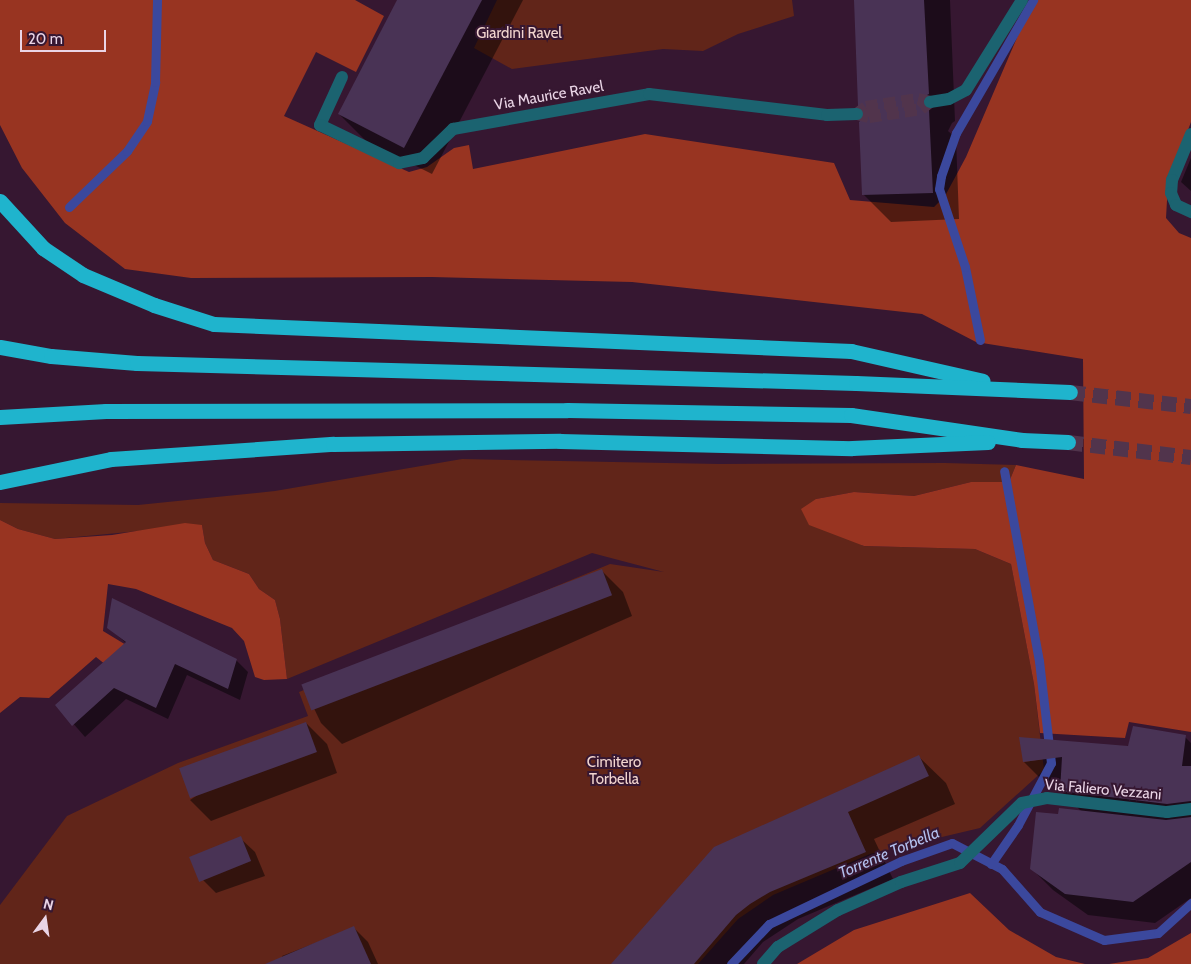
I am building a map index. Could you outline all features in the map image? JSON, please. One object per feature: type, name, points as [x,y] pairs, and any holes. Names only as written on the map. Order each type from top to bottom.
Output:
[{"type":"highway","points":[[0,201],[43,248],[83,275],[154,304],[214,324],[851,351],[1022,389]]},
{"type":"highway","points":[[0,347],[51,356],[137,363],[1022,389],[1070,392]]},
{"type":"highway","points":[[0,417],[146,411],[567,410],[841,415],[1022,440]]},
{"type":"highway","points":[[0,482],[111,459],[333,444],[560,441],[852,448],[1022,440],[1068,442]]},
{"type":"street","points":[[930,102],[949,99],[966,90],[1022,0]]},
{"type":"street","name":"Via Maurice Ravel","points":[[342,77],[320,125],[399,163],[423,158],[453,129],[649,94],[827,116],[857,114]]},
{"type":"street","points":[[1191,134],[1172,180],[1171,193],[1176,205],[1191,212]]},
{"type":"street","name":"Via Faliero Vezzani","points":[[763,964],[778,947],[838,910],[901,882],[960,863],[990,837],[1022,803],[1047,798],[1167,812],[1191,809]]},
{"type":"green space","name":"Giardini Ravel","points":[[497,0],[792,0],[794,16],[738,34],[703,51],[663,49],[512,69],[474,48]]},
{"type":"green space","name":"Cimitero Torbella","points":[[462,459],[719,464],[945,463],[1016,465],[1009,482],[971,482],[914,496],[854,492],[816,499],[863,546],[975,549],[1011,564],[1034,684],[1044,770],[980,828],[870,854],[773,895],[738,919],[698,964],[0,964],[0,905],[67,816],[178,763],[308,716],[299,692],[610,564],[664,572],[592,553],[287,679],[280,619],[275,600],[259,589],[249,574],[213,560],[205,543],[202,525],[55,539],[18,529],[0,520],[0,503],[138,505],[275,491]]},
{"type":"shaded area","points":[[0,0],[355,0],[384,16],[356,72],[316,52],[284,116],[409,172],[427,167],[454,148],[469,145],[473,169],[645,134],[834,163],[850,200],[934,207],[945,196],[966,157],[1033,0],[1191,0],[1191,122],[1168,183],[1166,218],[1179,233],[1191,238],[1191,732],[1129,722],[1125,738],[1040,733],[1034,684],[1011,564],[975,549],[864,546],[809,525],[801,509],[816,499],[854,492],[914,496],[971,482],[1009,482],[1016,465],[1084,479],[1083,359],[976,342],[922,314],[632,282],[432,277],[191,278],[125,269],[65,223],[22,168],[0,125]]},
{"type":"shaded area","points":[[0,520],[18,529],[55,539],[112,535],[185,523],[202,525],[205,543],[213,560],[249,574],[259,589],[275,600],[280,619],[287,679],[264,680],[255,677],[244,641],[232,628],[136,589],[108,584],[103,631],[136,651],[111,669],[96,657],[49,698],[20,697],[0,713]]},
{"type":"shaded area","points":[[970,893],[1009,930],[1056,957],[1085,964],[797,964],[854,930]]},
{"type":"shaded area","points":[[1191,933],[1191,964],[1109,964],[1148,958]]},
{"type":"building","points":[[397,0],[482,0],[404,148],[338,114]]},
{"type":"building","points":[[854,0],[924,0],[929,94],[925,96],[922,103],[929,110],[933,193],[862,195],[859,122],[864,118],[865,113],[858,106]]},
{"type":"building","points":[[602,569],[612,595],[311,711],[301,684]]},
{"type":"building","points":[[112,598],[237,659],[228,689],[175,664],[156,708],[114,688],[72,726],[55,705],[126,642],[107,628]]},
{"type":"building","points":[[306,722],[317,752],[190,798],[179,768]]},
{"type":"building","points":[[1133,726],[1186,735],[1182,766],[1191,766],[1191,801],[1167,804],[1060,791],[1062,757],[1023,762],[1019,737],[1128,746]]},
{"type":"building","points":[[919,755],[929,776],[848,812],[866,852],[770,892],[750,904],[736,915],[694,964],[611,964],[714,847]]},
{"type":"building","points":[[1059,808],[1166,820],[1191,817],[1191,862],[1133,902],[1065,894],[1030,869],[1036,812],[1058,814]]},
{"type":"building","points":[[241,836],[251,861],[199,882],[189,857]]},
{"type":"building","points":[[354,926],[371,964],[265,964]]},
{"type":"waterway","points":[[69,207],[127,151],[147,121],[155,82],[157,0]]},
{"type":"waterway","points":[[980,340],[965,267],[939,189],[941,176],[956,133],[1033,0]]},
{"type":"waterway","points":[[991,864],[1018,825],[1051,763],[1039,661],[1004,471]]},
{"type":"waterway","name":"Torrente Torbella","points":[[731,964],[769,924],[901,861],[952,843],[1002,869],[1040,912],[1104,940],[1158,933],[1191,903]]},
{"type":"tunnel","points":[[857,114],[866,107],[918,99],[930,102]]},
{"type":"tunnel","points":[[857,114],[869,117],[921,109],[930,102]]},
{"type":"tunnel","points":[[1070,392],[1191,406]]},
{"type":"tunnel","points":[[1068,442],[1191,457]]}]
